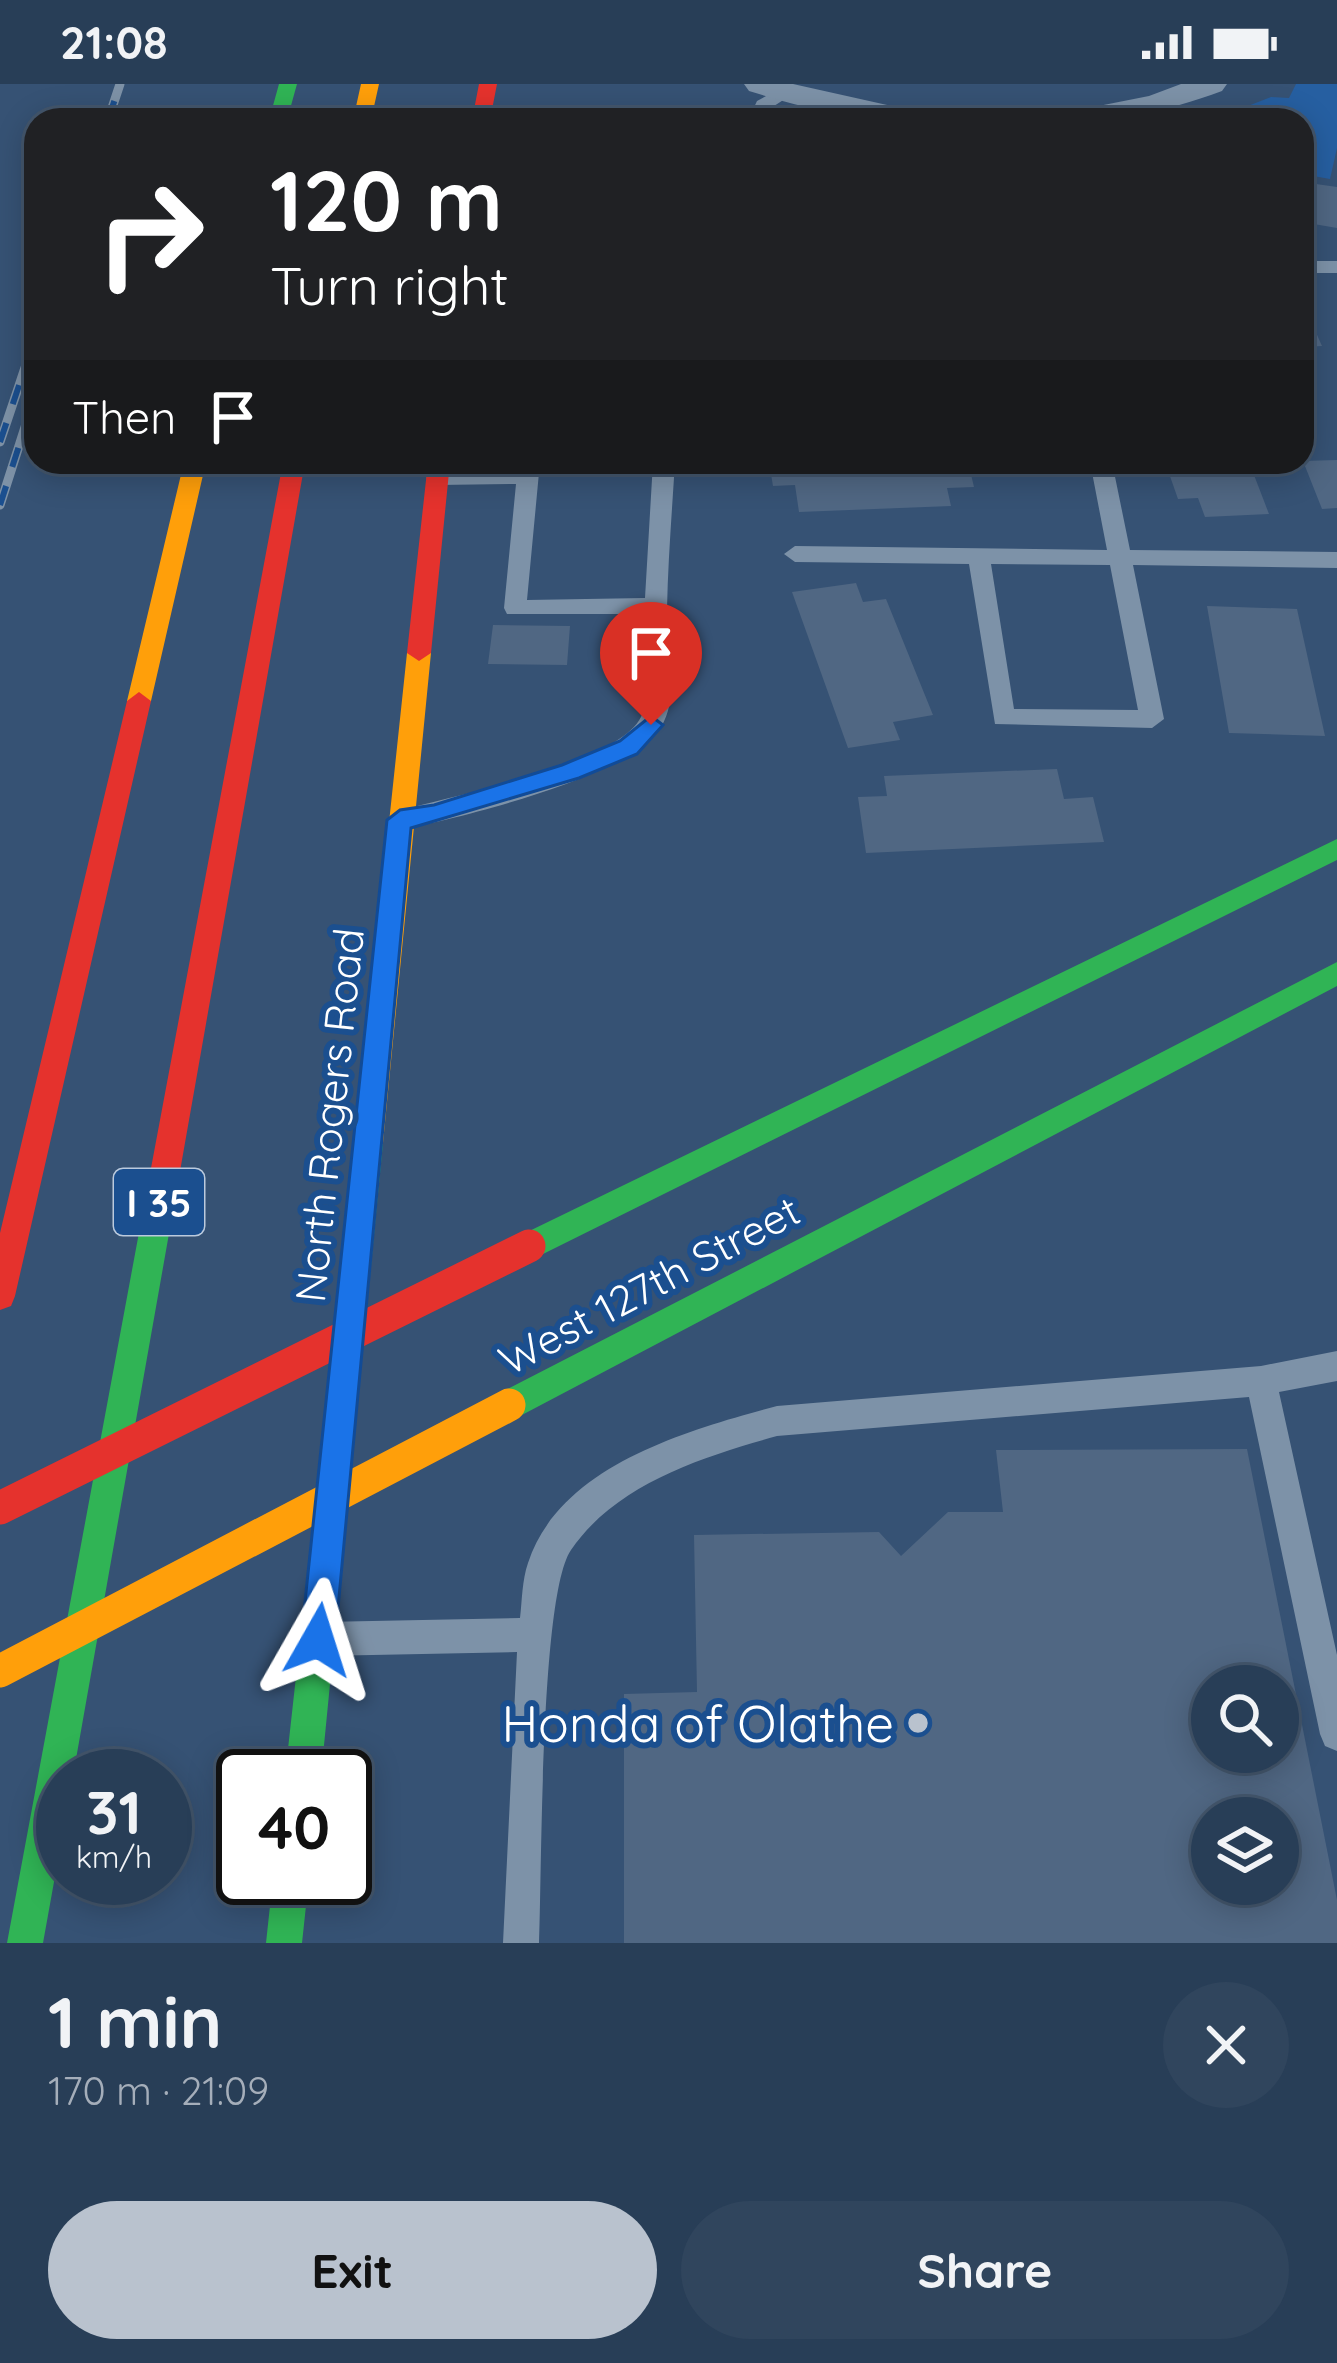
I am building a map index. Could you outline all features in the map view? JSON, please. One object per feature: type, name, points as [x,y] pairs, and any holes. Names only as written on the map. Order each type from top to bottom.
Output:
[{"type":"main road","points":[[0,1296],[192,474]]},
{"type":"main road","name":"I 35","points":[[25,1943],[293,474]]},
{"type":"main road","name":"North Rogers Road","points":[[306,1749],[438,474]]},
{"type":"main road","name":"West 127th Street","points":[[0,1508],[1337,849]]},
{"type":"main road","name":"West 127th Street","points":[[0,1671],[1337,974]]},
{"type":"main road","points":[[284,1943],[288,1905]]},
{"type":"street","points":[[1136,108],[1211,84]]},
{"type":"street","points":[[773,88],[859,108]]},
{"type":"lane","points":[[528,474],[515,608],[640,604],[656,610]]},
{"type":"lane","points":[[400,820],[571,771],[629,747],[651,725],[657,690],[663,474]]},
{"type":"lane","points":[[979,556],[1003,718],[1152,719],[1104,474]]},
{"type":"lane","points":[[795,554],[1337,560]]},
{"type":"lane","points":[[521,1943],[535,1635],[543,1567],[560,1537],[588,1504],[638,1471],[716,1438],[777,1421],[1261,1381],[1337,1366]]},
{"type":"lane","points":[[1261,1381],[1337,1734]]},
{"type":"lane","points":[[318,1640],[535,1635]]},
{"type":"shaded area","points":[[1296,84],[1337,84],[1337,148],[1330,179],[1314,176],[1314,108],[1243,108],[1271,97],[1289,98]]},
{"type":"building","points":[[1314,184],[1337,187],[1337,228],[1314,224]]},
{"type":"building","points":[[1337,460],[1337,508],[1322,509],[1308,474],[1314,474],[1314,461]]},
{"type":"building","points":[[771,474],[971,474],[974,487],[947,488],[951,506],[799,512],[795,485],[773,486]]},
{"type":"building","points":[[1169,474],[1254,474],[1269,514],[1205,517],[1198,498],[1178,499]]},
{"type":"building","points":[[856,583],[863,602],[886,599],[933,715],[893,722],[900,740],[848,748],[792,592]]},
{"type":"building","points":[[1207,606],[1297,609],[1325,736],[1229,733]]},
{"type":"building","points":[[493,625],[570,626],[567,665],[488,664]]},
{"type":"building","points":[[1057,769],[1064,799],[1093,797],[1104,842],[866,853],[858,797],[887,796],[884,776]]},
{"type":"building","name":"Honda of Olathe","points":[[1247,1449],[1290,1665],[1191,1665],[1191,1773],[1299,1773],[1299,1710],[1337,1900],[1337,1943],[624,1943],[624,1694],[697,1692],[694,1535],[879,1532],[901,1556],[948,1512],[1003,1512],[996,1450]]},
{"type":"railway","points":[[112,108],[120,84]]},
{"type":"railway","points":[[0,442],[24,371]]},
{"type":"railway","points":[[0,505],[24,430]]},
{"type":"traffic: fast","points":[[281,108],[288,84]]},
{"type":"traffic: fast","points":[[529,1246],[1337,849]]},
{"type":"traffic: fast","points":[[509,1405],[1337,973]]},
{"type":"traffic: fast","points":[[306,1749],[369,1143]]},
{"type":"traffic: fast","points":[[25,1943],[158,1211]]},
{"type":"traffic: fast","points":[[284,1943],[288,1905]]},
{"type":"traffic: slow","points":[[365,108],[370,84]]},
{"type":"traffic: slow","points":[[139,701],[192,474]]},
{"type":"traffic: slow","points":[[369,1143],[419,653]]},
{"type":"traffic: slow","points":[[0,1671],[509,1405]]},
{"type":"traffic: jam","points":[[483,108],[488,84]]},
{"type":"traffic: jam","points":[[158,1211],[292,474]]},
{"type":"traffic: jam","points":[[419,653],[438,474]]},
{"type":"traffic: jam","points":[[0,1296],[139,701]]},
{"type":"traffic: jam","points":[[0,1508],[529,1246]]},
{"type":"place","name":"Honda of Olathe","points":[[918,1723]]},
{"type":"route","points":[[318,1640],[400,820],[571,771],[629,747],[651,725]]}]
